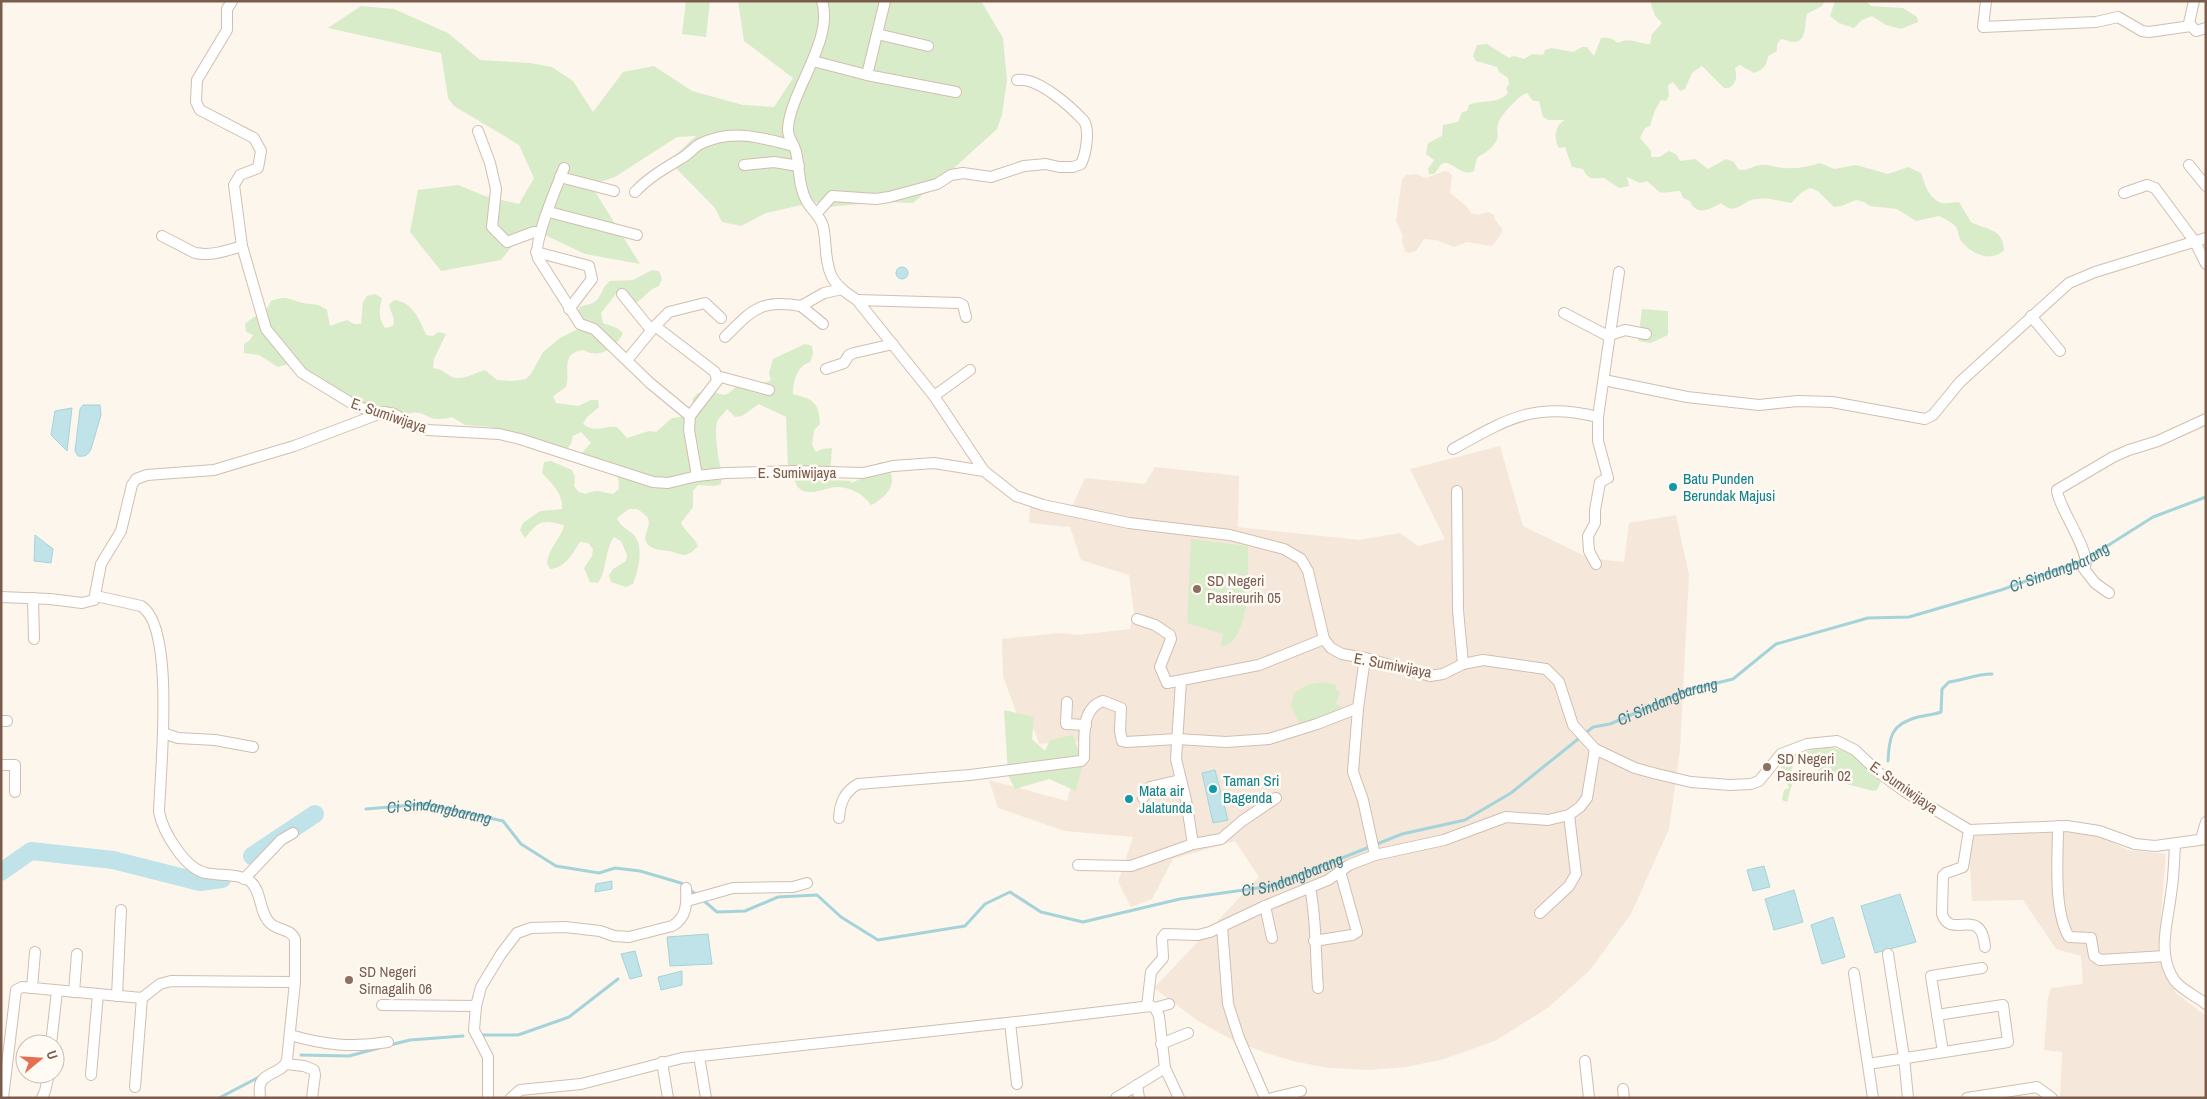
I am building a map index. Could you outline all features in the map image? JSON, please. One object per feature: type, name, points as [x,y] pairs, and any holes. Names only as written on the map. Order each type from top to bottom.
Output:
[{"type":"street","name":"E. Sumiwijaya","points":[[232,1],[227,9],[227,30],[197,80],[195,97],[200,110],[254,138],[261,151],[258,168],[240,175],[234,185],[242,246],[266,329],[302,373],[335,394],[356,406],[377,413],[387,412],[394,414],[414,426],[428,430],[499,434],[653,482],[668,483],[698,476],[795,470],[863,473],[892,466],[934,463],[984,471]]},
{"type":"street","name":"E. Sumiwijaya","points":[[822,1],[823,25],[813,61],[788,126],[788,134],[794,146],[799,166],[801,188],[806,200],[816,213],[823,227],[827,263],[833,278],[842,289],[857,300],[934,396],[984,471],[1016,496],[1042,505],[1129,523],[1230,535],[1284,549],[1301,559],[1308,571],[1324,640],[1331,648],[1363,666],[1430,676],[1443,674],[1463,664],[1491,660],[1546,668],[1559,682],[1571,721],[1580,734],[1593,747],[1635,768],[1691,782],[1730,785],[1752,784],[1759,781],[1776,758],[1792,749],[1820,742],[1838,742],[1855,750],[1891,782],[1969,830]]},
{"type":"street","points":[[867,75],[885,1]]},
{"type":"street","points":[[1986,1],[1983,27],[2096,22],[2118,17],[2142,31],[2149,32],[2191,26]]},
{"type":"street","points":[[2194,1],[2189,18],[2191,26],[2196,31],[2206,28]]},
{"type":"street","points":[[877,34],[928,46]]},
{"type":"street","points":[[813,61],[867,75],[956,92]]},
{"type":"street","points":[[816,213],[832,196],[876,199],[937,184],[951,175],[964,174],[991,177],[1024,166],[1046,164],[1064,168],[1081,164],[1085,149],[1087,127],[1084,121],[1044,87],[1024,79],[1017,80]]},
{"type":"street","points":[[478,131],[490,163],[496,189],[492,227],[507,242],[534,232],[540,233]]},
{"type":"street","points":[[634,192],[698,145],[717,138],[744,134],[794,146]]},
{"type":"street","points":[[744,164],[774,162],[799,166]]},
{"type":"street","points":[[2189,165],[2206,186]]},
{"type":"street","points":[[614,191],[562,173],[540,233],[536,252],[580,324],[594,329],[628,359],[650,383],[690,416]]},
{"type":"street","points":[[2124,193],[2147,185],[2155,188],[2195,242],[2206,264]]},
{"type":"street","points":[[548,212],[637,235]]},
{"type":"street","points":[[162,236],[200,254],[220,253],[242,246]]},
{"type":"street","points":[[1604,380],[1687,397],[1759,405],[1798,401],[1832,402],[1925,419],[1933,416],[1960,382],[2031,316],[2059,291],[2082,276],[2206,238]]},
{"type":"street","points":[[536,252],[589,266],[592,279],[570,310]]},
{"type":"street","points":[[1596,564],[1589,551],[1588,536],[1595,523],[1595,510],[1600,482],[1608,478],[1598,441],[1598,417],[1619,272]]},
{"type":"street","points":[[801,306],[824,293],[842,289]]},
{"type":"street","points":[[622,294],[653,328],[717,376],[769,390]]},
{"type":"street","points":[[857,300],[959,303],[963,306],[966,318]]},
{"type":"street","points":[[628,359],[653,328],[669,312],[704,303],[722,318]]},
{"type":"street","points":[[725,337],[750,312],[781,303],[801,306],[824,324]]},
{"type":"street","points":[[1564,313],[1610,336],[1625,330],[1646,334]]},
{"type":"street","points":[[2031,316],[2060,351]]},
{"type":"street","points":[[826,369],[844,363],[849,355],[854,353],[893,344]]},
{"type":"street","points":[[934,396],[970,370]]},
{"type":"street","points":[[698,476],[689,430],[690,416],[717,381],[717,376]]},
{"type":"street","points":[[1452,449],[1498,425],[1520,416],[1540,411],[1556,410],[1598,417]]},
{"type":"street","points":[[1,597],[89,603],[94,600],[101,564],[112,549],[121,531],[132,485],[136,479],[147,475],[214,470],[294,446],[377,413]]},
{"type":"street","points":[[2109,593],[2092,580],[2084,569],[2087,561],[2076,532],[2059,498],[2058,490],[2113,457],[2158,441],[2206,419]]},
{"type":"street","points":[[1457,490],[1458,610],[1463,664]]},
{"type":"street","points":[[96,596],[135,604],[146,609],[156,630],[163,676],[163,733],[159,812],[165,831],[190,866],[197,871],[244,879],[255,887],[270,924],[294,936],[296,947],[295,982],[286,1064]]},
{"type":"street","points":[[34,598],[34,639]]},
{"type":"street","points":[[1137,619],[1155,625],[1170,636],[1171,639],[1160,667],[1167,682],[1259,665],[1324,640]]},
{"type":"street","points":[[1363,666],[1353,772],[1363,800],[1374,851]]},
{"type":"street","points":[[1180,681],[1176,758],[1186,800],[1193,844]]},
{"type":"street","points":[[839,818],[842,800],[846,793],[858,784],[970,775],[1081,761],[1084,758],[1088,712],[1103,701],[1121,708],[1120,731],[1122,741],[1149,742],[1177,739],[1226,742],[1269,739],[1317,724],[1358,708]]},
{"type":"street","points":[[1066,702],[1066,724],[1086,725]]},
{"type":"street","points":[[163,733],[178,738],[216,740],[253,747]]},
{"type":"street","points":[[1151,1007],[1150,972],[1163,958],[1163,936],[1167,933],[1198,936],[1222,927],[1265,906],[1328,880],[1374,851],[1444,840],[1506,817],[1548,820],[1569,815],[1580,807],[1587,798],[1593,747]]},
{"type":"street","points":[[1,765],[15,765],[15,792]]},
{"type":"street","points":[[1143,798],[1150,786],[1180,780]]},
{"type":"street","points":[[1078,864],[1131,866],[1193,844],[1224,837],[1242,821],[1276,798]]},
{"type":"street","points":[[1540,913],[1574,881],[1576,874],[1569,815]]},
{"type":"street","points":[[1985,947],[1984,935],[1979,927],[1949,924],[1944,920],[1942,914],[1943,876],[1946,873],[1963,867],[1969,830],[2058,826],[2099,831],[2144,845],[2175,844],[2203,839],[2206,822]]},
{"type":"street","points":[[2058,826],[2058,891],[2061,909],[2070,937],[2091,938],[2094,956],[2100,960],[2165,956]]},
{"type":"street","points":[[244,879],[282,840],[293,833]]},
{"type":"street","points":[[2175,844],[2172,893],[2164,942],[2165,956],[2171,975],[2177,984],[2206,1004]]},
{"type":"street","points":[[1314,941],[1352,935],[1357,932],[1340,871]]},
{"type":"street","points":[[690,901],[733,888],[793,887],[807,883]]},
{"type":"street","points":[[488,1098],[488,1057],[474,1030],[476,1006],[481,987],[500,954],[516,933],[523,929],[565,927],[629,937],[678,924],[690,901],[686,888]]},
{"type":"street","points":[[1310,888],[1316,918],[1314,941],[1318,988]]},
{"type":"street","points":[[1265,906],[1272,938]]},
{"type":"street","points":[[117,996],[121,910]]},
{"type":"street","points":[[1222,927],[1226,992],[1229,1009],[1265,1098]]},
{"type":"street","points":[[32,988],[35,952]]},
{"type":"street","points":[[74,992],[77,954]]},
{"type":"street","points":[[1888,954],[1904,1057],[1908,1098]]},
{"type":"street","points":[[1943,1052],[1931,976],[1982,968]]},
{"type":"street","points":[[1854,973],[1873,1098]]},
{"type":"street","points":[[3,1098],[4,1058],[16,990],[22,987],[142,998],[160,984],[171,981],[295,982]]},
{"type":"street","points":[[53,1034],[56,991]]},
{"type":"street","points":[[91,1075],[98,994]]},
{"type":"street","points":[[135,1086],[142,998]]},
{"type":"street","points":[[511,1098],[520,1090],[581,1084],[662,1062],[699,1056],[1169,1004]]},
{"type":"street","points":[[382,1005],[476,1006]]},
{"type":"street","points":[[1868,1064],[2008,1042],[2002,1005],[1937,1014]]},
{"type":"street","points":[[1151,1007],[1158,1011],[1165,1068],[1179,1098]]},
{"type":"street","points":[[1,1016],[12,1017]]},
{"type":"street","points":[[1010,1023],[1018,1084]]},
{"type":"street","points":[[1161,1044],[1188,1033]]},
{"type":"street","points":[[290,1036],[335,1046],[356,1046],[388,1042]]},
{"type":"street","points":[[699,1056],[706,1098]]},
{"type":"street","points":[[1585,1061],[1589,1098]]},
{"type":"street","points":[[662,1062],[668,1098]]},
{"type":"street","points":[[260,1098],[262,1080],[286,1064],[304,1066],[314,1070],[312,1098]]},
{"type":"street","points":[[1116,1098],[1165,1068]]},
{"type":"street","points":[[42,1098],[47,1084]]},
{"type":"street","points":[[1137,1085],[1139,1098]]},
{"type":"street","points":[[1966,1098],[2037,1087],[2052,1098]]},
{"type":"street","points":[[1272,1098],[1301,1091]]},
{"type":"shaded area","points":[[1444,171],[1452,175],[1450,193],[1465,205],[1471,213],[1478,215],[1488,212],[1494,215],[1494,218],[1503,230],[1492,246],[1467,242],[1454,247],[1436,240],[1424,239],[1416,251],[1409,253],[1405,251],[1402,241],[1403,236],[1396,221],[1402,179],[1406,175],[1416,174],[1426,178]]},
{"type":"shaded area","points":[[1500,446],[1523,526],[1589,558],[1624,562],[1629,523],[1676,515],[1689,575],[1680,750],[1669,829],[1631,914],[1590,970],[1549,1007],[1495,1041],[1444,1059],[1406,1067],[1369,1070],[1328,1068],[1293,1061],[1263,1052],[1231,1039],[1198,1021],[1154,988],[1259,877],[1235,841],[1173,859],[1152,899],[1131,907],[1118,882],[1133,837],[1065,831],[998,808],[989,780],[1067,801],[1083,741],[1039,744],[1034,729],[1019,720],[1003,676],[1002,639],[1060,633],[1077,635],[1130,629],[1134,612],[1129,575],[1081,560],[1070,527],[1029,523],[1030,507],[1069,513],[1085,478],[1145,484],[1155,467],[1239,476],[1238,527],[1359,540],[1400,533],[1418,546],[1445,539],[1410,469]]},
{"type":"shaded area","points":[[2060,830],[2099,836],[2128,850],[2166,854],[2158,954],[2176,993],[2206,1016],[2206,1098],[2060,1097],[2062,1052],[2044,1050],[2048,998],[2051,988],[2083,984],[2081,956],[2056,949],[2023,900],[1972,901],[1968,835]]},
{"type":"green space","points":[[686,1],[710,1],[706,37],[682,34]]},
{"type":"green space","points":[[738,1],[981,1],[1003,38],[1007,80],[1002,115],[997,129],[913,203],[883,202],[828,207],[815,202],[766,213],[741,226],[722,222],[715,208],[669,161],[696,136],[677,137],[615,177],[591,185],[640,264],[585,254],[547,236],[526,229],[501,260],[441,271],[410,232],[418,190],[458,185],[485,196],[519,204],[534,178],[519,145],[454,106],[448,98],[441,53],[328,28],[361,6],[394,9],[448,33],[480,60],[530,63],[552,67],[573,81],[593,112],[623,72],[654,66],[692,91],[743,105],[774,107],[793,78],[744,41]]},
{"type":"green space","points":[[1650,1],[1825,1],[1822,6],[1807,14],[1805,31],[1801,39],[1793,42],[1781,39],[1777,44],[1777,51],[1768,56],[1764,67],[1757,72],[1754,73],[1740,65],[1735,68],[1736,80],[1729,88],[1724,88],[1702,66],[1692,73],[1685,89],[1680,91],[1673,82],[1668,85],[1669,96],[1666,101],[1661,100],[1655,110],[1650,126],[1645,128],[1640,138],[1651,151],[1651,157],[1659,157],[1669,151],[1676,154],[1680,161],[1695,159],[1708,169],[1726,159],[1734,162],[1738,169],[1741,170],[1761,165],[1793,168],[1807,167],[1820,163],[1834,169],[1856,165],[1888,174],[1908,167],[1921,173],[1928,191],[1934,198],[1942,203],[1959,202],[1971,222],[1993,231],[2001,237],[2004,250],[1993,256],[1976,253],[1961,240],[1954,225],[1939,216],[1916,221],[1897,209],[1870,206],[1856,200],[1834,207],[1818,191],[1810,188],[1802,192],[1791,203],[1761,199],[1751,200],[1731,209],[1721,203],[1712,208],[1699,210],[1690,201],[1683,198],[1680,191],[1663,193],[1647,181],[1640,183],[1627,177],[1629,186],[1619,188],[1604,178],[1591,178],[1583,169],[1572,167],[1565,147],[1559,148],[1556,140],[1557,128],[1565,120],[1548,120],[1543,117],[1539,101],[1533,101],[1527,93],[1515,101],[1502,116],[1497,126],[1498,137],[1496,142],[1489,150],[1477,158],[1474,171],[1465,172],[1445,163],[1434,174],[1429,174],[1428,169],[1434,160],[1426,154],[1428,143],[1442,136],[1443,125],[1458,122],[1462,112],[1467,111],[1469,105],[1499,99],[1508,93],[1506,88],[1509,84],[1508,78],[1499,72],[1497,67],[1476,61],[1473,56],[1477,45],[1487,44],[1509,58],[1514,56],[1524,59],[1532,54],[1543,55],[1545,50],[1551,48],[1573,52],[1582,47],[1587,47],[1594,56],[1601,38],[1610,38],[1618,43],[1630,40],[1650,44],[1652,34],[1662,23],[1655,16]]},
{"type":"green space","points":[[1835,1],[1866,1],[1871,6],[1903,8],[1917,17],[1918,22],[1901,29],[1886,25],[1872,16],[1862,20],[1854,28],[1839,23],[1830,16]]},
{"type":"green space","points":[[652,270],[659,271],[662,279],[659,286],[634,304],[623,293],[616,294],[601,313],[603,323],[617,328],[623,333],[612,347],[601,353],[589,353],[584,350],[571,355],[568,364],[566,387],[553,396],[556,403],[578,406],[591,400],[598,400],[599,407],[587,417],[583,424],[588,427],[596,429],[617,427],[627,438],[649,431],[656,432],[672,418],[686,416],[691,411],[693,398],[698,393],[712,390],[722,395],[729,393],[743,383],[767,382],[771,380],[769,373],[773,359],[805,344],[812,346],[813,354],[810,362],[799,370],[793,394],[810,400],[818,410],[820,424],[814,430],[812,445],[816,452],[832,448],[830,475],[835,480],[851,481],[851,483],[865,477],[874,465],[881,462],[891,474],[892,480],[891,486],[884,497],[871,505],[858,493],[847,488],[836,487],[813,492],[803,491],[798,487],[788,470],[786,417],[759,404],[742,416],[735,417],[727,409],[718,420],[716,426],[718,452],[721,469],[723,469],[721,484],[714,486],[698,485],[693,491],[693,507],[681,523],[698,546],[692,552],[685,555],[652,548],[645,539],[649,522],[647,516],[637,509],[629,509],[617,518],[633,534],[639,545],[638,566],[633,584],[626,587],[611,582],[609,575],[613,569],[626,561],[627,555],[621,541],[614,537],[601,578],[598,583],[590,582],[584,568],[592,556],[593,549],[588,543],[580,542],[568,560],[560,566],[550,569],[547,563],[550,551],[564,525],[542,522],[534,527],[525,538],[520,530],[523,523],[540,511],[562,509],[559,493],[542,473],[544,462],[551,461],[572,470],[575,477],[574,486],[579,492],[586,494],[596,491],[613,494],[619,489],[617,472],[610,463],[605,460],[590,465],[577,458],[591,443],[581,432],[573,436],[571,444],[566,450],[503,433],[498,429],[490,427],[465,425],[452,417],[435,419],[415,412],[411,413],[409,418],[394,414],[387,421],[293,363],[278,367],[259,355],[244,353],[244,344],[253,335],[246,332],[245,324],[263,312],[271,301],[285,298],[319,306],[327,310],[330,326],[347,320],[354,324],[361,324],[363,302],[367,296],[375,294],[382,298],[380,313],[381,321],[385,328],[393,326],[394,320],[389,305],[394,300],[406,304],[414,312],[426,335],[433,336],[438,332],[446,334],[434,359],[433,368],[456,378],[485,370],[497,380],[512,381],[526,379],[531,374],[543,352],[560,338],[580,328],[579,307],[593,303],[598,299],[610,281],[633,280]]},
{"type":"green space","points":[[1642,309],[1668,311],[1668,335],[1651,343],[1638,341]]},
{"type":"green space","points":[[1191,539],[1248,546],[1247,597],[1242,623],[1230,643],[1221,647],[1223,634],[1187,623]]},
{"type":"green space","points":[[1324,682],[1336,685],[1336,690],[1340,692],[1336,704],[1341,706],[1340,711],[1301,727],[1290,704],[1292,703],[1294,693],[1309,684]]},
{"type":"green space","points":[[1004,710],[1034,717],[1032,739],[1045,751],[1050,740],[1073,735],[1083,763],[1076,791],[1049,779],[1015,789],[1008,775]]},
{"type":"green space","points":[[1823,747],[1849,753],[1862,763],[1881,782],[1877,790],[1873,791],[1831,780],[1832,775],[1815,770],[1817,764],[1795,759],[1789,779],[1793,781],[1787,802],[1782,800],[1784,790],[1789,788],[1779,763],[1795,754]]},
{"type":"water","points":[[902,267],[908,273],[902,279],[896,273]]},
{"type":"water","points":[[83,405],[100,405],[101,415],[89,453],[78,456],[75,451],[80,409]]},
{"type":"water","points":[[72,408],[67,451],[51,435],[55,411]]},
{"type":"water","points":[[35,535],[53,549],[51,563],[34,561]]},
{"type":"water","name":"Taman Sri Bagenda","points":[[1215,770],[1228,820],[1213,823],[1202,773]]},
{"type":"water","points":[[1764,866],[1770,887],[1753,891],[1747,870]]},
{"type":"water","points":[[612,881],[612,889],[595,892],[596,884]]},
{"type":"water","points":[[1794,890],[1803,922],[1774,930],[1765,899]]},
{"type":"water","points":[[1900,894],[1916,942],[1875,953],[1861,906]]},
{"type":"water","points":[[1833,917],[1845,957],[1822,964],[1811,925]]},
{"type":"water","points":[[708,934],[712,964],[670,966],[667,937]]},
{"type":"water","points":[[635,951],[642,976],[630,979],[621,954]]},
{"type":"water","points":[[682,971],[682,985],[661,990],[658,977]]},
{"type":"waterway","name":"Ci Sindangbarang","points":[[703,900],[717,912],[745,911],[778,897],[817,895],[841,917],[878,940],[965,926],[985,904],[1010,892],[1041,912],[1083,922],[1180,899],[1272,886],[1402,834],[1465,820],[1511,793],[1593,727],[1610,724],[1688,690],[1733,679],[1776,644],[1868,618],[1909,617],[2001,590],[2085,560],[2153,517],[2206,497]]},
{"type":"waterway","points":[[1888,761],[1889,745],[1893,733],[1902,723],[1941,712],[1942,689],[1949,682],[1992,674]]},
{"type":"waterway","name":"Ci Sindangbarang","points":[[366,809],[425,804],[503,821],[521,844],[556,866],[599,873],[615,868],[640,871],[681,883],[698,896]]},
{"type":"waterway","name":"Ci Sindangbarang","points":[[252,856],[315,814]]},
{"type":"waterway","name":"Ci Sindangbarang","points":[[1,872],[31,851],[113,860],[200,882],[222,879]]},
{"type":"waterway","points":[[480,1035],[518,1035],[569,1017],[618,979]]},
{"type":"waterway","points":[[390,1045],[410,1040],[463,1036]]},
{"type":"waterway","points":[[301,1055],[349,1056],[379,1048]]},
{"type":"waterway","points":[[219,1098],[263,1075]]},
{"type":"place","name":"Batu Punden Berundak Majusi","points":[[1673,487]]},
{"type":"place","name":"SD Negeri Pasireurih 05","points":[[1197,589]]},
{"type":"place","name":"SD Negeri Pasireurih 02","points":[[1767,767]]},
{"type":"place","name":"Taman Sri Bagenda","points":[[1213,789]]},
{"type":"place","name":"Mata air Jalatunda","points":[[1129,799]]},
{"type":"place","name":"SD Negeri Sirnagalih 06","points":[[349,980]]}]
